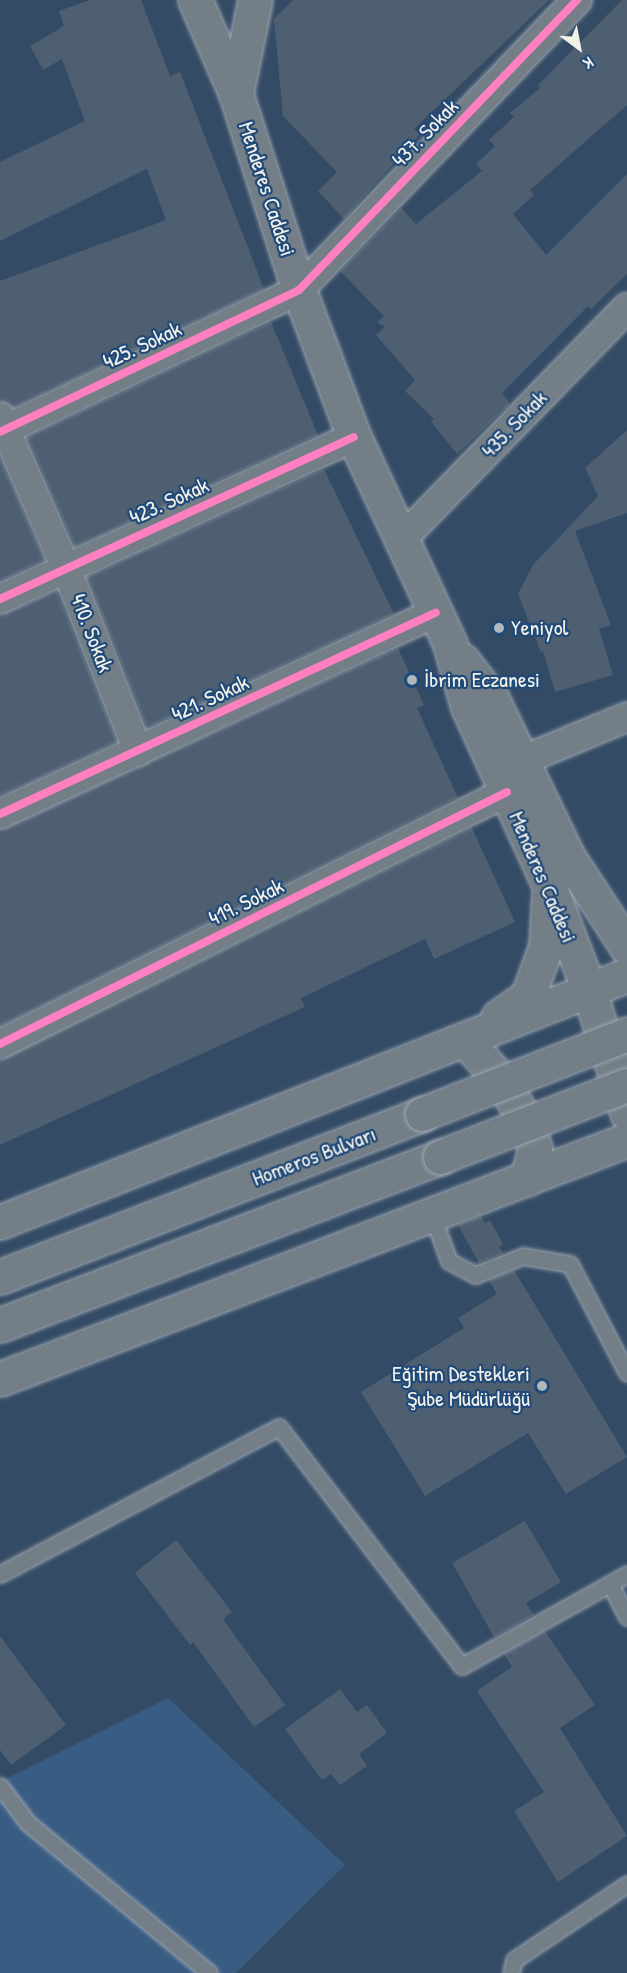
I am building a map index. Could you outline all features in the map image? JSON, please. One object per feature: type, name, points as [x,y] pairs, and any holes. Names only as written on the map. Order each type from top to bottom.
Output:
[{"type":"main road","name":"Menderes Caddesi","points":[[195,0],[236,94],[299,290],[354,437],[450,644],[468,707],[549,885],[608,982],[627,1113]]},
{"type":"main road","points":[[236,94],[256,2]]},
{"type":"main road","name":"Menderes Caddesi","points":[[450,644],[492,699],[568,856]]},
{"type":"main road","points":[[568,856],[627,947]]},
{"type":"main road","points":[[568,856],[627,1036]]},
{"type":"main road","points":[[465,1040],[528,996],[546,946],[549,885]]},
{"type":"main road","points":[[0,1222],[608,982]]},
{"type":"main road","name":"Homeros Bulvarı","points":[[0,1277],[627,1036]]},
{"type":"main road","points":[[465,1040],[500,1079],[526,1120],[535,1149],[527,1179]]},
{"type":"main road","name":"Homeros Bulvarı","points":[[0,1325],[627,1085]]},
{"type":"main road","points":[[0,1379],[627,1140]]},
{"type":"street","name":"437. Sokak","points":[[299,290],[577,0]]},
{"type":"street","name":"425. Sokak","points":[[2,426],[299,290]]},
{"type":"street","name":"435. Sokak","points":[[402,540],[627,308]]},
{"type":"street","name":"410. Sokak","points":[[2,426],[66,568],[138,752]]},
{"type":"street","name":"423. Sokak","points":[[0,599],[354,437]]},
{"type":"street","name":"421. Sokak","points":[[0,814],[436,613]]},
{"type":"street","points":[[521,761],[627,717]]},
{"type":"street","name":"419. Sokak","points":[[0,1044],[507,792]]},
{"type":"lane","points":[[432,1215],[449,1262],[475,1275],[523,1256],[570,1264],[627,1373]]},
{"type":"lane","points":[[0,1574],[279,1427],[462,1666],[627,1574]]},
{"type":"lane","points":[[610,1584],[627,1617]]},
{"type":"lane","points":[[0,1786],[28,1823],[209,1973]]},
{"type":"lane","points":[[511,1973],[514,1960],[627,1884]]},
{"type":"shaded area","points":[[168,1698],[345,1865],[236,1973],[0,1973],[0,1782]]},
{"type":"building","points":[[90,0],[141,0],[170,76],[180,72],[264,289],[13,408],[0,401],[0,281],[166,220],[147,169],[0,241],[0,162],[85,121],[62,59],[43,70],[30,46],[64,26],[59,11]]},
{"type":"building","points":[[293,0],[549,0],[414,129],[420,134],[344,219],[318,191],[337,172],[283,116],[274,19]]},
{"type":"building","points":[[622,0],[627,0],[627,105],[530,190],[534,195],[513,214],[546,255],[627,174],[627,274],[591,309],[588,306],[502,393],[510,404],[457,454],[431,422],[434,419],[405,391],[415,380],[376,335],[385,327],[377,322],[384,316],[340,271],[401,208],[416,224],[482,171],[476,164],[495,146],[489,140],[514,117],[510,113],[540,88],[538,85]]},
{"type":"building","points":[[271,322],[318,435],[75,547],[27,437]]},
{"type":"building","points":[[627,430],[627,513],[575,531],[611,625],[599,629],[613,675],[555,692],[543,651],[541,652],[518,594],[533,565],[598,496],[585,468]]},
{"type":"building","points":[[0,458],[45,560],[0,581]]},
{"type":"building","points":[[324,469],[394,614],[147,728],[87,577]]},
{"type":"building","points":[[57,591],[117,742],[0,796],[0,615]]},
{"type":"building","points":[[398,648],[424,705],[417,708],[458,798],[0,1026],[0,830]]},
{"type":"building","points":[[472,828],[515,922],[434,959],[425,939],[301,998],[305,1007],[0,1145],[0,1060]]},
{"type":"building","points":[[481,1216],[485,1223],[490,1220],[503,1244],[499,1247],[504,1253],[479,1263],[458,1225]]},
{"type":"building","points":[[514,1270],[627,1457],[566,1494],[528,1433],[425,1496],[361,1392],[464,1328],[458,1318],[497,1294],[489,1280]]},
{"type":"building","points":[[525,1521],[561,1582],[526,1603],[534,1615],[494,1637],[452,1563]]},
{"type":"building","points":[[176,1540],[232,1612],[223,1619],[285,1705],[254,1727],[193,1642],[190,1645],[135,1573]]},
{"type":"building","points":[[545,1631],[595,1705],[560,1728],[627,1836],[558,1882],[514,1811],[544,1792],[477,1691],[512,1667],[504,1654]]},
{"type":"building","points":[[0,1636],[66,1725],[11,1765],[0,1750]]},
{"type":"building","points":[[340,1689],[357,1712],[367,1705],[387,1733],[359,1754],[367,1766],[340,1785],[331,1774],[322,1780],[285,1729]]},
{"type":"cycle path","points":[[0,432],[299,290],[577,0]]},
{"type":"cycle path","points":[[0,599],[354,437]]},
{"type":"cycle path","points":[[0,814],[436,613]]},
{"type":"cycle path","points":[[0,1044],[507,792]]},
{"type":"place","name":"Yeniyol","points":[[499,628]]},
{"type":"place","name":"İbrim Eczanesi","points":[[412,680]]},
{"type":"place","name":"Eğitim Destekleri Şube Müdürlüğü","points":[[542,1386]]}]
